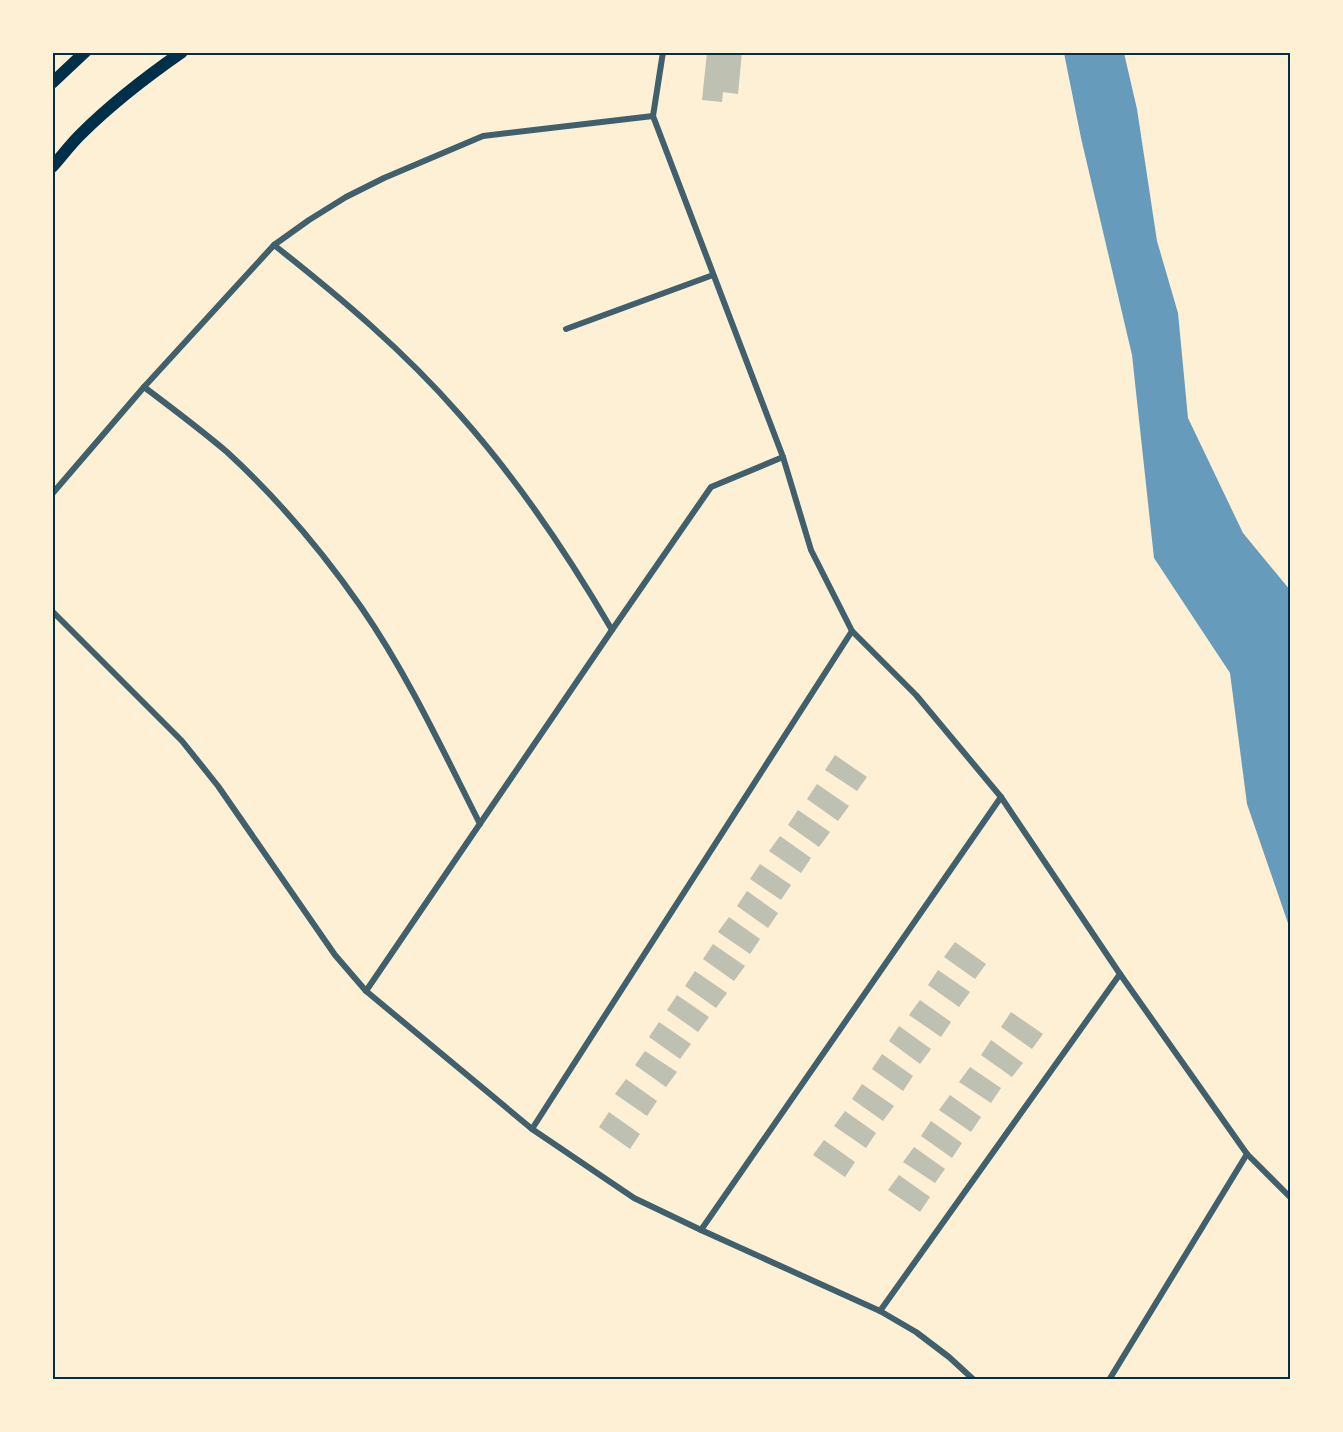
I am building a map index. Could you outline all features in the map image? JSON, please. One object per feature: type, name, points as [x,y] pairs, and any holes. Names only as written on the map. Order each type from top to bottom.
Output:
[{"type":"main road","points":[[52,82],[85,52]]},
{"type":"main road","points":[[52,167],[78,136],[109,108],[182,52]]},
{"type":"street","points":[[663,52],[652,116],[783,457],[811,550],[852,631],[916,695],[1001,797],[1120,974],[1247,1154],[1290,1197]]},
{"type":"street","points":[[52,494],[144,387],[274,246],[309,220],[346,197],[384,178],[483,136],[652,116]]},
{"type":"street","points":[[274,246],[324,284],[371,325],[459,414],[542,518],[579,573],[612,630]]},
{"type":"street","points":[[566,329],[713,275]]},
{"type":"street","points":[[144,387],[227,453],[280,506],[333,568],[363,609],[414,695],[480,824]]},
{"type":"street","points":[[366,992],[711,488],[783,457]]},
{"type":"street","points":[[52,611],[182,741],[218,786],[335,955],[366,992],[532,1130],[633,1198],[880,1311],[916,1332],[974,1380]]},
{"type":"street","points":[[532,1130],[852,631]]},
{"type":"street","points":[[700,1230],[1001,797]]},
{"type":"street","points":[[880,1311],[1120,974]]},
{"type":"street","points":[[1108,1380],[1247,1154]]},
{"type":"water","points":[[1064,53],[1124,53],[1137,109],[1157,241],[1178,313],[1188,418],[1243,533],[1290,590],[1290,929],[1247,804],[1230,673],[1154,558],[1132,355],[1081,138]]},
{"type":"building","points":[[707,52],[742,52],[738,94],[723,92],[722,102],[702,100]]},
{"type":"building","points":[[835,755],[867,777],[857,791],[825,770]]},
{"type":"building","points":[[817,784],[849,806],[838,821],[807,799]]},
{"type":"building","points":[[798,810],[830,832],[819,847],[788,825]]},
{"type":"building","points":[[780,836],[811,858],[801,873],[769,851]]},
{"type":"building","points":[[760,864],[791,885],[781,900],[750,879]]},
{"type":"building","points":[[747,891],[778,913],[768,928],[737,906]]},
{"type":"building","points":[[729,917],[760,939],[750,954],[718,932]]},
{"type":"building","points":[[955,942],[986,964],[975,979],[944,957]]},
{"type":"building","points":[[713,944],[745,966],[734,981],[703,959]]},
{"type":"building","points":[[938,970],[970,992],[959,1007],[928,985]]},
{"type":"building","points":[[695,971],[727,993],[716,1008],[685,986]]},
{"type":"building","points":[[677,995],[709,1017],[698,1032],[667,1010]]},
{"type":"building","points":[[920,1000],[951,1022],[941,1037],[909,1015]]},
{"type":"building","points":[[1011,1012],[1043,1034],[1032,1049],[1001,1027]]},
{"type":"building","points":[[659,1022],[691,1044],[680,1059],[649,1037]]},
{"type":"building","points":[[899,1026],[931,1049],[920,1064],[889,1041]]},
{"type":"building","points":[[991,1040],[1023,1063],[1012,1077],[981,1055]]},
{"type":"building","points":[[645,1051],[677,1072],[666,1087],[635,1065]]},
{"type":"building","points":[[882,1054],[913,1076],[903,1091],[872,1069]]},
{"type":"building","points":[[970,1067],[1001,1088],[991,1103],[959,1082]]},
{"type":"building","points":[[626,1079],[657,1101],[647,1116],[615,1094]]},
{"type":"building","points":[[862,1084],[894,1106],[883,1121],[852,1099]]},
{"type":"building","points":[[950,1095],[981,1117],[971,1132],[939,1110]]},
{"type":"building","points":[[845,1111],[876,1133],[866,1148],[834,1126]]},
{"type":"building","points":[[609,1112],[640,1134],[630,1149],[599,1127]]},
{"type":"building","points":[[931,1121],[962,1143],[952,1158],[921,1136]]},
{"type":"building","points":[[824,1140],[855,1162],[845,1177],[813,1155]]},
{"type":"building","points":[[914,1147],[945,1169],[935,1183],[903,1162]]},
{"type":"building","points":[[899,1175],[930,1197],[920,1212],[888,1190]]}]
